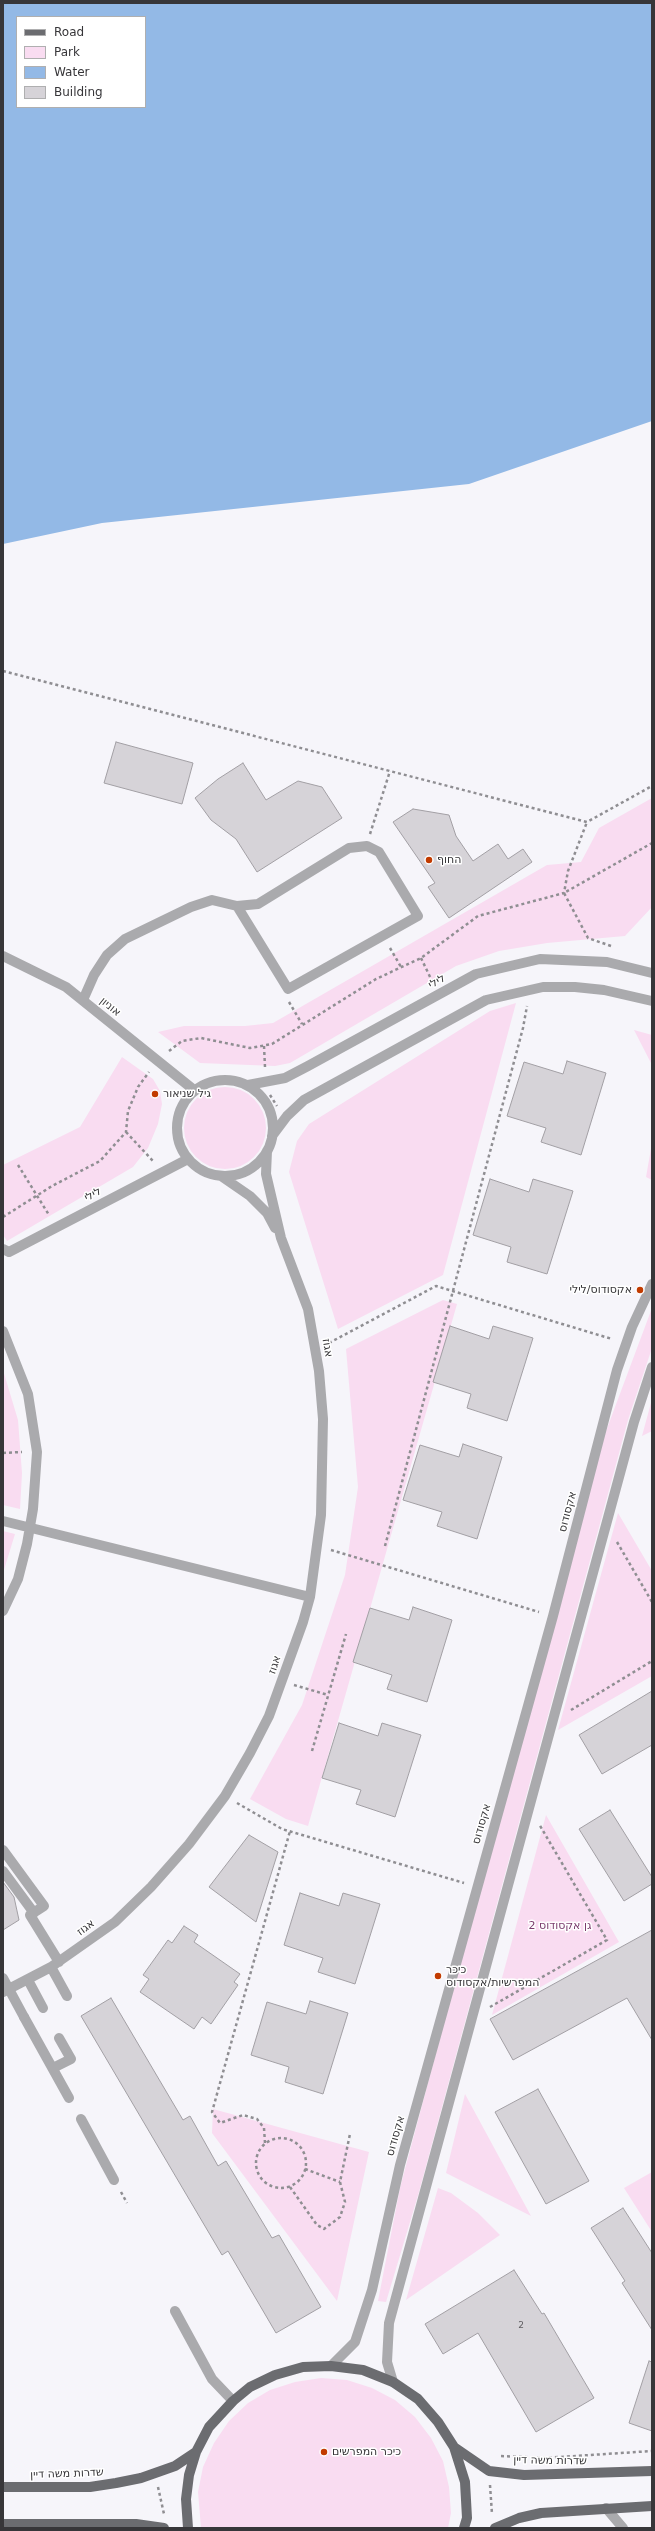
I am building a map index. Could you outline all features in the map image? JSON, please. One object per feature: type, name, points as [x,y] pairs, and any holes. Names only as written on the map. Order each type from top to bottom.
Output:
[{"type":"main road","points":[[188,2528],[186,2499],[189,2475],[196,2452],[209,2427],[233,2401],[250,2387],[275,2375],[303,2367],[331,2366],[363,2370],[393,2382],[418,2399],[433,2416],[454,2448],[465,2482],[467,2518],[464,2528]]},
{"type":"main road","name":"שדרות משה דיין","points":[[454,2448],[489,2471],[531,2475],[652,2472]]},
{"type":"main road","name":"שדרות משה דיין","points":[[3,2487],[90,2487],[155,2473],[175,2466],[196,2452]]},
{"type":"main road","points":[[494,2524],[541,2513],[652,2506]]},
{"type":"main road","points":[[3,2524],[136,2524],[163,2528]]},
{"type":"street","points":[[83,1000],[94,975],[107,955],[125,939],[191,906],[212,900],[237,906],[258,904],[349,848],[366,846],[379,852],[418,916],[288,989],[237,906]]},
{"type":"street","name":"אוניון","points":[[3,956],[66,987],[194,1090]]},
{"type":"street","name":"לילי","points":[[248,1085],[285,1078],[476,974],[540,959],[607,962],[652,973]]},
{"type":"street","points":[[272,1136],[272,1121],[268,1106],[260,1094],[248,1085],[234,1080],[207,1082],[194,1090],[184,1102],[178,1116],[176,1132],[181,1148],[188,1159],[208,1173],[221,1176],[235,1175],[248,1170],[259,1162],[267,1151],[272,1136],[287,1116],[304,1100],[486,1000],[543,987],[604,990],[652,1001]]},
{"type":"street","name":"אגוז","points":[[3,1992],[28,1980],[55,1964],[115,1922],[151,1887],[189,1844],[225,1796],[269,1716],[310,1597],[318,1547],[324,1470],[323,1419],[315,1350],[308,1309],[281,1238],[266,1174],[267,1151]]},
{"type":"street","name":"לילי","points":[[6,1251],[57,1227],[188,1159]]},
{"type":"street","name":"אגוז","points":[[221,1176],[250,1196],[267,1213],[281,1238]]},
{"type":"street","name":"אקסודוס","points":[[331,2366],[345,2355],[355,2342],[372,2290],[400,2165],[553,1616],[605,1415],[626,1343],[652,1284]]},
{"type":"street","points":[[3,1331],[28,1394],[37,1452],[37,1472],[30,1528],[18,1578],[3,1611]]},
{"type":"street","points":[[393,2382],[387,2362],[389,2323],[606,1523],[634,1422],[652,1367]]},
{"type":"street","points":[[3,1521],[310,1597]]},
{"type":"street","points":[[3,1850],[44,1906],[30,1915],[55,1964],[68,1996]]},
{"type":"street","points":[[3,1871],[34,1913]]},
{"type":"street","points":[[3,1978],[69,2098]]},
{"type":"street","points":[[28,1980],[43,2008]]},
{"type":"street","points":[[53,2068],[70,2059],[59,2038]]},
{"type":"street","points":[[81,2119],[114,2180]]},
{"type":"street","points":[[175,2311],[212,2379],[233,2401]]},
{"type":"street","points":[[606,2508],[624,2528]]},
{"type":"path","points":[[3,671],[587,822]]},
{"type":"path","points":[[366,846],[390,771]]},
{"type":"path","points":[[614,948],[588,938],[564,893],[568,871],[587,822],[652,786]]},
{"type":"path","points":[[3,1217],[100,1161],[126,1132],[128,1111],[138,1087],[158,1061],[182,1041],[201,1038],[250,1048],[272,1044],[376,979],[421,958],[478,916],[564,893],[652,843]]},
{"type":"path","points":[[392,950],[401,967]]},
{"type":"path","points":[[421,958],[438,994]]},
{"type":"path","points":[[288,989],[286,998],[302,1024]]},
{"type":"path","points":[[385,1546],[524,1028],[530,990]]},
{"type":"path","points":[[126,1132],[162,1172]]},
{"type":"path","points":[[18,1165],[57,1227]]},
{"type":"path","points":[[315,1350],[436,1286],[626,1343]]},
{"type":"path","points":[[3,1453],[37,1452]]},
{"type":"path","points":[[606,1523],[652,1602]]},
{"type":"path","points":[[318,1547],[553,1616]]},
{"type":"path","points":[[312,1751],[346,1634]]},
{"type":"path","points":[[552,1722],[652,1661]]},
{"type":"path","points":[[282,1681],[328,1695]]},
{"type":"path","points":[[225,1796],[282,1829],[478,1887]]},
{"type":"path","points":[[472,2017],[607,1940],[529,1806]]},
{"type":"path","points":[[265,2143],[264,2128],[257,2119],[244,2115],[220,2123],[212,2112],[290,1831]]},
{"type":"path","points":[[290,2187],[317,2225],[324,2229],[340,2217],[345,2202],[340,2182],[350,2134]]},
{"type":"path","points":[[280,2137],[295,2141],[305,2154],[305,2170],[297,2183],[290,2187],[276,2188],[263,2181],[258,2175],[255,2161],[256,2154],[265,2143],[280,2137]]},
{"type":"path","points":[[305,2170],[340,2182]]},
{"type":"path","points":[[494,2524],[489,2471],[496,2456],[544,2458],[652,2452]]},
{"type":"path","points":[[155,2473],[164,2515],[163,2528]]},
{"type":"green space","points":[[652,798],[652,907],[625,936],[547,943],[499,951],[456,966],[290,1063],[275,1066],[200,1063],[158,1032],[184,1026],[245,1026],[273,1023],[547,865],[581,862],[599,828]]},
{"type":"green space","points":[[516,1003],[443,1275],[338,1329],[289,1172],[297,1141],[309,1124],[490,1011]]},
{"type":"green space","points":[[634,1030],[652,1035],[652,1065]]},
{"type":"green space","points":[[122,1057],[153,1079],[160,1091],[162,1104],[158,1124],[148,1148],[133,1167],[7,1241],[3,1235],[3,1165],[80,1127]]},
{"type":"green space","points":[[225,1087],[241,1090],[254,1099],[263,1112],[266,1128],[263,1144],[254,1157],[241,1166],[225,1169],[209,1166],[196,1157],[187,1144],[184,1128],[187,1112],[196,1099],[209,1090]]},
{"type":"green space","points":[[652,1143],[652,1180],[646,1177]]},
{"type":"green space","points":[[443,1300],[457,1304],[308,1826],[286,1819],[250,1799],[302,1705],[345,1575],[358,1487],[346,1349]]},
{"type":"green space","points":[[652,1308],[652,1348],[628,1420],[419,2192],[386,2302],[378,2301],[400,2188],[590,1474]]},
{"type":"green space","points":[[3,1370],[18,1420],[22,1473],[20,1509],[3,1505]]},
{"type":"green space","points":[[652,1399],[652,1431],[642,1436]]},
{"type":"green space","points":[[618,1513],[652,1571],[652,1676],[558,1730]]},
{"type":"green space","points":[[3,1531],[15,1534],[3,1573]]},
{"type":"green space","name":"גן אקסודוס 2","points":[[546,1815],[619,1942],[492,2015]]},
{"type":"green space","points":[[465,2094],[531,2216],[446,2173]]},
{"type":"green space","points":[[213,2109],[369,2152],[337,2301],[212,2133]]},
{"type":"green space","points":[[652,2172],[652,2232],[624,2188]]},
{"type":"green space","points":[[438,2188],[451,2193],[478,2213],[500,2235],[406,2300]]},
{"type":"green space","name":"כיכר המפרשים","points":[[321,2378],[347,2380],[372,2388],[395,2400],[415,2417],[431,2438],[443,2461],[449,2487],[451,2513],[448,2528],[201,2528],[198,2492],[203,2467],[214,2443],[229,2421],[248,2403],[270,2390],[295,2382]]},
{"type":"water","points":[[3,3],[652,3],[652,421],[469,484],[102,523],[3,544]]},
{"type":"building","points":[[116,742],[193,763],[182,804],[104,783]]},
{"type":"building","points":[[243,763],[266,800],[298,781],[322,787],[342,818],[257,872],[236,839],[211,820],[195,798],[218,779]]},
{"type":"building","points":[[413,809],[449,815],[456,836],[473,861],[498,844],[508,859],[523,849],[532,862],[449,918],[428,887],[435,883],[393,822]]},
{"type":"building","points":[[567,1061],[606,1073],[581,1155],[541,1142],[546,1128],[507,1116],[524,1062],[563,1074]]},
{"type":"building","points":[[490,1179],[529,1192],[533,1179],[573,1191],[547,1274],[507,1262],[511,1247],[473,1235]]},
{"type":"building","points":[[450,1326],[489,1339],[493,1326],[533,1338],[507,1421],[467,1408],[471,1394],[433,1382]]},
{"type":"building","points":[[463,1444],[502,1457],[477,1539],[437,1526],[442,1512],[403,1500],[420,1445],[459,1457]]},
{"type":"building","points":[[413,1607],[452,1620],[427,1702],[387,1689],[392,1675],[353,1662],[370,1608],[409,1620]]},
{"type":"building","points":[[652,1691],[652,1745],[602,1774],[579,1735]]},
{"type":"building","points":[[339,1723],[378,1736],[382,1723],[421,1735],[395,1817],[356,1804],[361,1790],[322,1778]]},
{"type":"building","points":[[610,1810],[652,1877],[652,1884],[624,1901],[579,1829]]},
{"type":"building","points":[[249,1835],[278,1852],[256,1922],[209,1887]]},
{"type":"building","points":[[3,1882],[14,1897],[19,1920],[3,1930]]},
{"type":"building","points":[[300,1893],[339,1906],[343,1893],[380,1904],[355,1984],[318,1972],[323,1958],[284,1945]]},
{"type":"building","points":[[184,1926],[198,1935],[194,1942],[240,1974],[234,1982],[238,1985],[211,2024],[202,2017],[194,2029],[140,1992],[149,1979],[143,1975],[168,1940],[172,1943]]},
{"type":"building","points":[[652,1930],[652,2040],[627,1998],[513,2060],[490,2019]]},
{"type":"building","points":[[111,1998],[183,2120],[190,2116],[218,2166],[226,2161],[272,2238],[279,2235],[321,2307],[276,2333],[228,2251],[222,2255],[81,2016]]},
{"type":"building","points":[[310,2001],[348,2013],[323,2094],[285,2082],[289,2067],[251,2055],[267,2002],[306,2014]]},
{"type":"building","points":[[538,2089],[589,2181],[546,2204],[495,2112]]},
{"type":"building","points":[[623,2208],[652,2253],[652,2330],[622,2283],[625,2281],[591,2228]]},
{"type":"building","points":[[514,2270],[542,2314],[544,2313],[594,2398],[536,2432],[478,2333],[443,2354],[425,2324]]},
{"type":"building","points":[[649,2361],[652,2362],[652,2431],[629,2423]]},
{"type":"place","name":"החוף","points":[[429,860]]},
{"type":"place","name":"גיל שניאור","points":[[155,1094]]},
{"type":"place","name":"אקסודוס/לילי","points":[[640,1290]]},
{"type":"place","name":"כיכר המפרשיות/אקסודוס","points":[[438,1976]]},
{"type":"place","name":"כיכר המפרשים","points":[[324,2452]]}]
